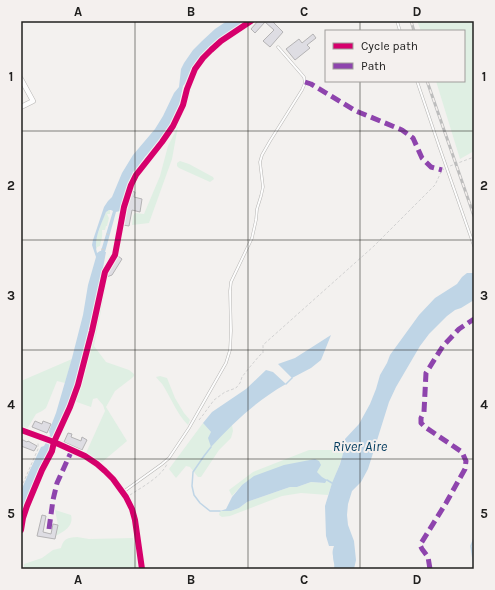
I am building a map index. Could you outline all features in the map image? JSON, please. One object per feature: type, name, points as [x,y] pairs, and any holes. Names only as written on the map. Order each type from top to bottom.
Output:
[{"type":"street","points":[[21,80],[33,101],[21,107]]},
{"type":"street","points":[[21,430],[42,437],[84,456],[105,470],[124,494],[132,508],[142,569]]},
{"type":"lane","points":[[124,494],[169,458],[193,422],[226,363],[230,350],[230,291],[232,282],[254,232],[257,209],[263,187],[260,162],[262,155],[305,83],[304,77],[278,47]]},
{"type":"lane","points":[[417,82],[474,246]]},
{"type":"path","points":[[193,422],[198,420],[203,415],[214,400],[225,392],[236,388],[242,377],[263,353],[262,345],[374,246],[431,189],[442,170],[474,157]]},
{"type":"path","points":[[106,234],[110,235]]},
{"type":"path","points":[[101,249],[106,250]]},
{"type":"path","points":[[21,488],[38,449],[38,441],[42,437]]},
{"type":"path","points":[[124,494],[160,475],[167,466],[169,458]]},
{"type":"green space","points":[[417,21],[474,21],[474,151],[460,159],[436,82],[465,82],[465,30],[421,30]]},
{"type":"green space","points":[[178,126],[172,159],[149,223],[132,225],[133,216],[135,213],[144,214],[160,176],[168,146]]},
{"type":"green space","points":[[180,161],[189,164],[213,177],[214,179],[210,182],[179,168],[177,163]]},
{"type":"green space","points":[[109,210],[110,214],[107,214],[109,218],[107,226],[105,230],[102,230],[100,246],[97,247],[97,249],[95,242],[104,215]]},
{"type":"green space","points":[[104,286],[106,286],[94,346],[106,362],[129,370],[134,374],[134,376],[115,391],[106,407],[127,441],[102,462],[86,453],[105,411],[103,405],[97,398],[93,399],[91,407],[74,401],[90,348]]},
{"type":"green space","points":[[72,359],[65,383],[57,381],[46,408],[36,414],[27,429],[21,426],[21,381]]},
{"type":"green space","points":[[160,376],[167,378],[175,398],[190,420],[188,425],[156,377]]},
{"type":"green space","points":[[203,423],[211,432],[227,429],[232,425],[233,431],[231,438],[219,450],[201,477],[198,477],[190,467],[186,466],[176,478],[169,469]]},
{"type":"green space","points":[[309,450],[344,450],[328,495],[301,493],[282,496],[230,516],[222,517],[219,515],[220,511],[231,511],[239,508],[247,502],[290,487],[297,487],[311,482],[324,483],[317,472],[242,485],[232,496],[229,490],[253,472]]},
{"type":"green space","points":[[55,510],[71,515],[72,519],[68,528],[55,536],[58,525]]},
{"type":"green space","points":[[77,537],[89,539],[133,538],[138,569],[24,569],[24,564],[42,558],[53,550],[61,548],[66,539]]},
{"type":"water","points":[[227,21],[246,21],[206,50],[196,64],[189,79],[183,86],[179,106],[171,125],[165,135],[145,157],[136,170],[131,179],[120,211],[116,212],[105,252],[85,353],[72,393],[21,516],[21,491],[41,447],[44,446],[50,435],[49,431],[56,413],[72,358],[83,315],[88,285],[96,257],[92,245],[93,240],[104,207],[112,197],[122,173],[133,155],[155,129],[163,116],[174,93],[179,87],[181,69],[184,63],[193,50],[215,29]],"holes":[[[111,210],[113,211],[101,251],[97,253],[96,243],[98,232],[106,212]]]},
{"type":"water","name":"River Aire","points":[[467,273],[474,273],[474,300],[447,316],[429,334],[420,346],[389,402],[368,469],[361,482],[352,491],[348,504],[348,525],[354,541],[356,560],[354,569],[334,569],[334,546],[329,546],[326,536],[325,506],[340,464],[345,439],[359,424],[370,404],[380,375],[390,355],[419,315],[435,298],[457,284]]},
{"type":"water","points":[[331,335],[321,360],[311,368],[292,378],[278,364],[295,358]]},
{"type":"water","points":[[266,370],[273,372],[286,384],[246,412],[211,447],[208,438],[211,432],[203,423],[212,412],[246,389]]},
{"type":"water","points":[[315,459],[319,461],[321,465],[317,472],[327,480],[325,483],[311,482],[297,487],[290,487],[247,502],[239,508],[231,511],[220,511],[226,509],[232,497],[242,485],[254,476],[284,465]]},
{"type":"building","points":[[258,21],[272,21],[283,32],[270,47],[263,41],[274,30],[265,22],[255,33],[251,29]]},
{"type":"building","points":[[313,34],[316,38],[307,45],[310,48],[295,60],[286,49],[299,39],[302,43]]},
{"type":"building","points":[[130,191],[135,192],[134,197],[142,199],[140,212],[132,210],[129,226],[123,225]]},
{"type":"building","points":[[118,256],[122,259],[112,275],[104,278]]},
{"type":"building","points":[[35,421],[42,424],[43,421],[51,424],[47,433],[32,427]]},
{"type":"building","points":[[68,433],[72,434],[71,437],[81,441],[82,437],[87,440],[82,450],[64,442]]},
{"type":"building","points":[[21,439],[37,446],[34,451],[21,446]]},
{"type":"building","points":[[42,515],[46,516],[43,532],[51,534],[53,524],[58,525],[55,539],[37,536]]},
{"type":"waterway","points":[[286,384],[292,378]]},
{"type":"waterway","points":[[211,447],[193,472],[192,486],[194,495],[200,503],[210,511],[220,511]]},
{"type":"waterway","points":[[327,480],[332,483]]},
{"type":"waterway","points":[[474,538],[471,546],[474,566]]},
{"type":"railway","points":[[411,21],[414,30]]},
{"type":"railway","points":[[427,82],[474,216]]},
{"type":"marked path","points":[[305,82],[311,84],[356,111],[402,130],[413,138],[422,158],[431,167],[442,170]]},
{"type":"marked path","points":[[430,569],[428,557],[420,545],[465,469],[466,461],[462,452],[421,423],[421,418],[424,412],[426,373],[443,346],[459,329],[474,319]]},
{"type":"marked path","points":[[49,529],[57,483],[72,450]]},
{"type":"cycle path","points":[[21,530],[27,506],[42,470],[52,451],[54,442],[78,385],[105,272],[115,255],[124,207],[131,185],[136,175],[173,126],[183,105],[187,89],[195,69],[203,58],[221,41],[251,21]]},
{"type":"cycle path","points":[[21,430],[54,442],[85,456],[97,464],[113,479],[126,497],[132,509],[142,569]]}]
